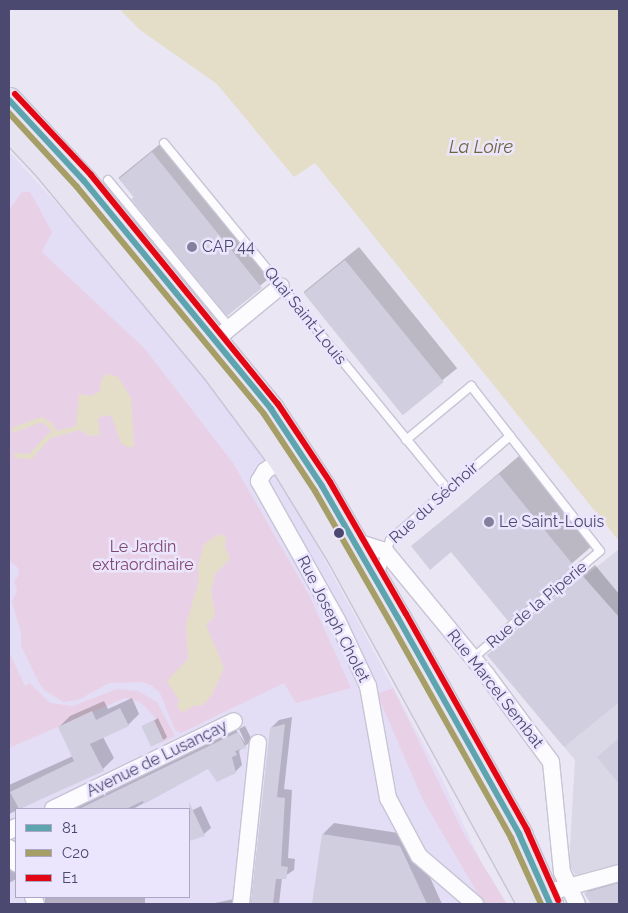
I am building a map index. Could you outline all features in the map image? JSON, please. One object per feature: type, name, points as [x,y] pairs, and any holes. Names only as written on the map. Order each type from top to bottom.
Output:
[{"type":"main road","points":[[9,100],[84,181],[195,316],[222,334],[271,409],[290,455],[519,834],[548,897]]},
{"type":"main road","points":[[9,128],[44,164],[212,367],[290,455],[354,541],[369,588]]},
{"type":"street","points":[[222,334],[281,286]]},
{"type":"street","name":"Rue Joseph Cholet","points":[[290,455],[265,471],[259,481],[337,620],[368,686],[388,798],[419,856],[474,904]]},
{"type":"street","points":[[354,541],[385,551]]},
{"type":"street","name":"Rue Marcel Sembat","points":[[385,551],[473,658],[551,762],[555,819],[548,897]]},
{"type":"street","name":"Avenue de Lusançay","points":[[55,808],[234,721]]},
{"type":"street","points":[[241,904],[258,743]]},
{"type":"street","points":[[9,848],[15,861]]},
{"type":"street","points":[[548,897],[619,873]]},
{"type":"street","points":[[548,897],[577,904]]},
{"type":"lane","name":"Quai Saint-Louis","points":[[164,143],[447,489]]},
{"type":"lane","points":[[108,180],[222,334]]},
{"type":"lane","points":[[406,440],[472,386],[510,436]]},
{"type":"lane","name":"Rue du Séchoir","points":[[369,588],[390,540],[510,436]]},
{"type":"lane","name":"Rue de la Piperie","points":[[473,658],[600,551],[510,436]]},
{"type":"shaded area","points":[[9,152],[184,341],[255,430],[441,777],[501,904],[9,904]]},
{"type":"shaded area","points":[[619,549],[619,864],[575,875],[569,864],[575,760],[487,655]]},
{"type":"green space","name":"Le Jardin extraordinaire","points":[[22,192],[30,192],[52,232],[42,252],[145,349],[233,463],[309,595],[351,688],[296,703],[284,683],[181,733],[175,730],[160,693],[151,685],[142,682],[109,683],[78,700],[64,702],[44,690],[39,683],[21,646],[21,633],[12,602],[17,590],[14,581],[19,575],[18,568],[9,560],[9,210]]},
{"type":"green space","points":[[9,652],[25,686],[30,683],[50,703],[73,706],[117,689],[138,691],[157,702],[175,736],[161,743],[151,722],[156,719],[152,714],[140,702],[125,698],[9,748]]},
{"type":"green space","points":[[393,688],[464,834],[507,904],[484,904],[423,800],[377,694]]},
{"type":"water","name":"La Loire","points":[[119,9],[619,9],[619,541],[315,163],[294,177],[217,84],[140,30]]},
{"type":"water","points":[[106,374],[118,377],[131,398],[134,447],[127,447],[121,443],[112,417],[108,415],[98,418],[100,435],[90,436],[76,428],[79,394],[91,396],[100,391],[101,380]]},
{"type":"water","points":[[219,534],[226,537],[225,547],[230,559],[215,574],[211,591],[215,616],[206,625],[224,668],[212,695],[202,706],[195,705],[183,712],[177,707],[179,700],[167,681],[188,659],[186,624],[199,580],[198,567],[204,544]]},
{"type":"building","name":"CAP 44","points":[[152,152],[262,288],[227,316],[131,199],[134,197],[119,179]]},
{"type":"building","points":[[345,260],[444,382],[403,415],[304,293]]},
{"type":"building","name":"Le Saint-Louis","points":[[499,474],[574,566],[508,621],[451,552],[430,570],[411,546]]},
{"type":"building","points":[[581,574],[619,617],[619,702],[564,747],[487,655]]},
{"type":"building","points":[[120,708],[129,726],[90,744],[104,771],[18,808],[10,792],[74,761],[58,727],[92,711],[96,720]]},
{"type":"building","points":[[154,720],[164,741],[151,747],[141,726]]},
{"type":"building","points":[[285,724],[277,797],[285,798],[281,866],[288,867],[286,879],[276,879],[273,904],[251,904],[270,728]]},
{"type":"building","points":[[238,732],[246,748],[235,751],[237,755],[232,757],[236,773],[217,782],[208,769],[144,804],[143,801],[128,808],[81,808]]},
{"type":"building","points":[[619,738],[619,784],[597,757]]},
{"type":"building","points":[[189,802],[205,836],[190,841],[190,808]]},
{"type":"building","points":[[322,834],[400,846],[427,904],[312,904]]},
{"type":"building","points":[[619,883],[619,904],[591,904],[584,893]]},
{"type":"waterway","points":[[14,429],[41,419],[50,425],[54,433]]},
{"type":"waterway","points":[[16,455],[30,456],[49,435],[76,428]]},
{"type":"transit line","name":"E1","points":[[15,94],[91,175],[278,404],[330,482],[406,614],[527,830],[558,900]]},
{"type":"transit line","name":"81","points":[[9,100],[84,181],[271,409],[322,486],[398,618],[519,834],[550,904]]},
{"type":"transit line","name":"C20","points":[[9,113],[77,187],[264,414],[315,491],[390,622],[511,838],[541,904]]},
{"type":"place","name":"CAP 44","points":[[192,247]]},
{"type":"place","name":"Le Saint-Louis","points":[[489,522]]}]
